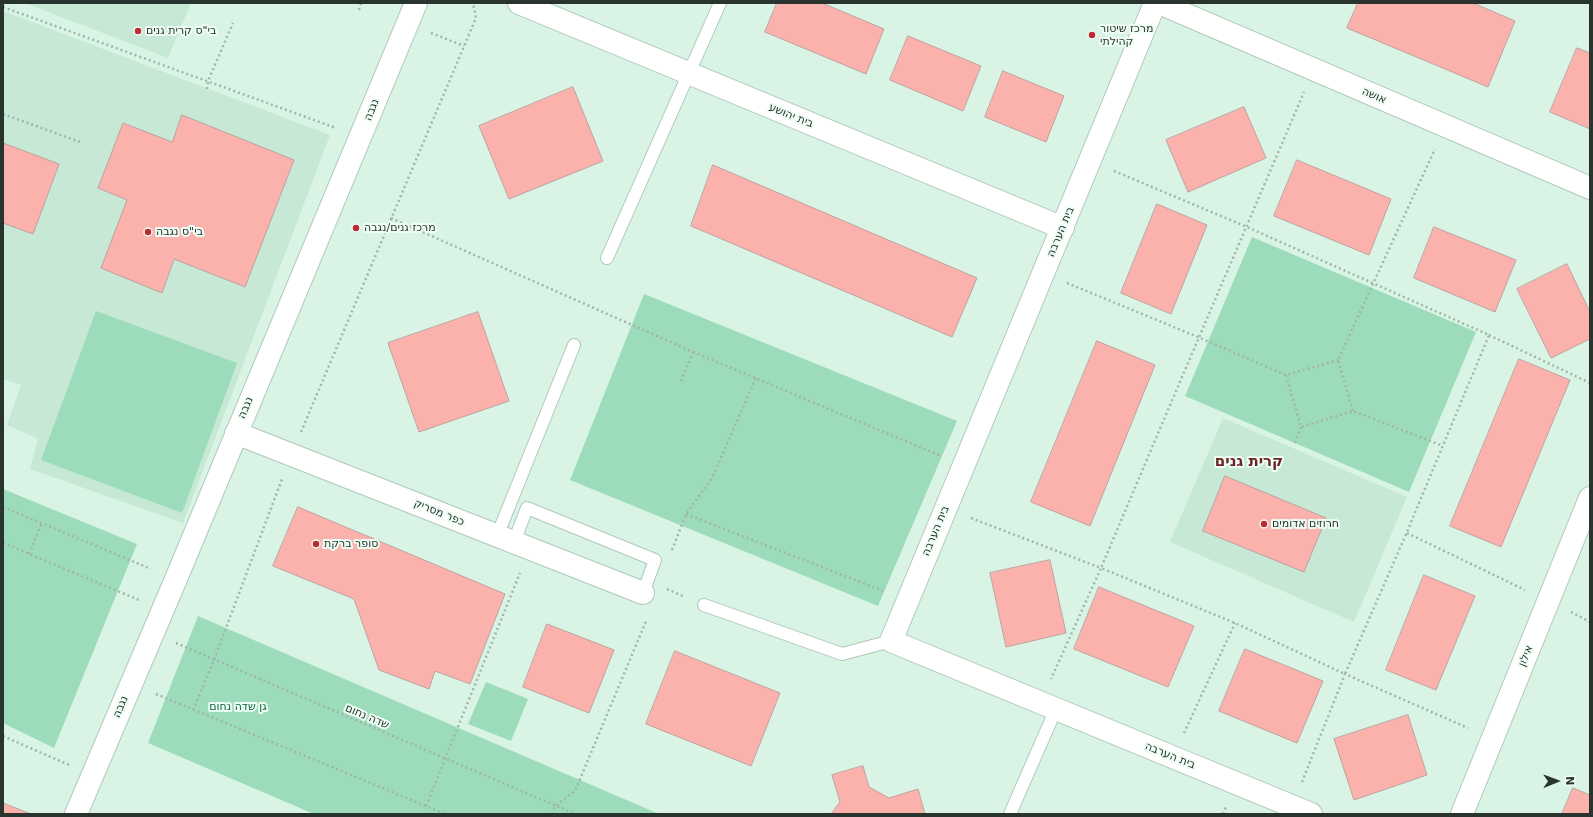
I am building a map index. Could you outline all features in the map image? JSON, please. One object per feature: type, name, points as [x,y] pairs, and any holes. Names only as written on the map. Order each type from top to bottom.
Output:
[{"type":"street","name":"נגבה","points":[[76,814],[176,579],[416,3]]},
{"type":"street","name":"בית יהושע","points":[[519,3],[1062,228]]},
{"type":"street","name":"בית הערבה","points":[[1155,3],[891,641],[1302,810]]},
{"type":"street","name":"אושה","points":[[1159,3],[1590,188]]},
{"type":"street","name":"כפר מסריק","points":[[236,433],[643,593]]},
{"type":"street","name":"אילון","points":[[1462,814],[1590,498]]},
{"type":"lane","points":[[607,258],[720,3]]},
{"type":"lane","points":[[514,542],[574,345]]},
{"type":"lane","points":[[514,542],[527,508],[655,560],[643,593]]},
{"type":"lane","points":[[704,605],[842,654],[891,641]]},
{"type":"lane","points":[[1010,814],[1048,706]]},
{"type":"path","points":[[359,10],[361,3]]},
{"type":"path","points":[[193,710],[214,660],[291,454],[476,18],[473,3]]},
{"type":"path","points":[[3,7],[361,136]]},
{"type":"path","points":[[207,89],[208,81],[233,23]]},
{"type":"path","points":[[1048,706],[1101,568],[1198,337],[1314,70]]},
{"type":"path","points":[[3,114],[83,143]]},
{"type":"path","points":[[1353,411],[1338,360],[1446,126]]},
{"type":"path","points":[[1090,161],[1247,227],[1489,335],[1590,383]]},
{"type":"path","points":[[391,218],[693,352],[964,465]]},
{"type":"path","points":[[1043,274],[1198,337],[1286,375],[1338,360]]},
{"type":"path","points":[[1302,810],[1344,674],[1407,532],[1489,335]]},
{"type":"path","points":[[681,381],[693,352]]},
{"type":"path","points":[[1286,375],[1301,427],[1295,443]]},
{"type":"path","points":[[670,557],[686,514],[712,478],[756,378]]},
{"type":"path","points":[[1301,427],[1353,411],[1443,446]]},
{"type":"path","points":[[3,507],[176,579]]},
{"type":"path","points":[[946,508],[1101,568],[1235,623],[1344,674],[1493,738]]},
{"type":"path","points":[[686,514],[907,601]]},
{"type":"path","points":[[29,554],[42,523]]},
{"type":"path","points":[[1407,532],[1590,622]]},
{"type":"path","points":[[426,806],[445,759],[514,542]]},
{"type":"path","points":[[3,543],[163,610]]},
{"type":"path","points":[[665,588],[704,605]]},
{"type":"path","points":[[552,814],[555,806],[575,791],[647,618]]},
{"type":"path","points":[[1172,757],[1235,623]]},
{"type":"path","name":"שדה נחום","points":[[152,635],[176,643],[574,814]]},
{"type":"path","points":[[173,650],[176,643]]},
{"type":"path","points":[[154,694],[445,814]]},
{"type":"path","points":[[3,736],[92,775]]},
{"type":"shaded area","name":"בי\"ס קרית גנים","points":[[25,3],[191,3],[168,58]]},
{"type":"shaded area","name":"בי\"ס נגבה","points":[[3,11],[330,135],[183,523],[30,469],[38,439],[7,425],[21,385],[3,379]]},
{"type":"shaded area","points":[[1223,418],[1407,497],[1354,622],[1170,542]]},
{"type":"green space","points":[[1252,237],[1476,332],[1409,492],[1185,396]]},
{"type":"green space","points":[[644,294],[957,421],[878,606],[570,480]]},
{"type":"green space","points":[[96,311],[237,363],[182,513],[41,460]]},
{"type":"green space","points":[[3,489],[137,544],[54,748],[3,723]]},
{"type":"green space","name":"גן שדה נחום","points":[[198,616],[659,814],[314,814],[148,743]]},
{"type":"green space","points":[[486,682],[528,699],[511,741],[468,724]]},
{"type":"building","points":[[777,3],[822,3],[884,29],[866,74],[765,32]]},
{"type":"building","points":[[1358,3],[1473,3],[1515,21],[1488,87],[1347,28]]},
{"type":"building","points":[[908,36],[981,66],[963,111],[890,80]]},
{"type":"building","points":[[1577,48],[1590,53],[1590,129],[1550,112]]},
{"type":"building","points":[[1003,71],[1064,96],[1046,142],[985,117]]},
{"type":"building","points":[[573,87],[603,161],[509,199],[479,126]]},
{"type":"building","points":[[1244,107],[1266,158],[1188,192],[1166,140]]},
{"type":"building","points":[[182,115],[294,160],[245,287],[174,259],[162,293],[101,268],[127,200],[98,188],[123,123],[172,142]]},
{"type":"building","points":[[3,143],[59,164],[33,234],[3,223]]},
{"type":"building","points":[[1297,160],[1391,199],[1369,255],[1274,216]]},
{"type":"building","points":[[713,165],[977,278],[952,337],[691,226]]},
{"type":"building","points":[[1157,204],[1207,225],[1171,314],[1121,293]]},
{"type":"building","points":[[1434,227],[1516,260],[1495,312],[1414,278]]},
{"type":"building","points":[[1567,264],[1590,312],[1590,339],[1551,358],[1517,289]]},
{"type":"building","points":[[478,312],[509,401],[419,432],[388,343]]},
{"type":"building","points":[[1097,341],[1155,365],[1090,526],[1031,502]]},
{"type":"building","points":[[1519,359],[1570,380],[1501,547],[1450,526]]},
{"type":"building","name":"חרוזים אדומים","points":[[1225,476],[1326,518],[1304,572],[1203,531]]},
{"type":"building","points":[[298,507],[505,594],[470,684],[435,671],[429,689],[379,670],[354,599],[273,566]]},
{"type":"building","points":[[1050,560],[1066,633],[1006,647],[990,573]]},
{"type":"building","points":[[1424,575],[1475,596],[1436,690],[1386,670]]},
{"type":"building","points":[[1099,587],[1194,626],[1168,687],[1074,649]]},
{"type":"building","points":[[547,624],[614,650],[589,713],[523,687]]},
{"type":"building","points":[[1245,649],[1323,681],[1297,743],[1219,711]]},
{"type":"building","points":[[675,651],[780,693],[751,766],[646,724]]},
{"type":"building","points":[[1408,715],[1427,775],[1354,800],[1334,739]]},
{"type":"building","points":[[863,766],[869,787],[889,798],[918,789],[925,814],[831,814],[840,802],[832,775]]},
{"type":"building","points":[[1573,788],[1590,795],[1590,814],[1562,814]]},
{"type":"building","points":[[3,803],[31,814],[3,814]]},
{"type":"place","name":"בי\"ס קרית גנים","points":[[138,31]]},
{"type":"place","name":"מרכז שיטור קהילתי","points":[[1092,35]]},
{"type":"place","name":"מרכז גנים/נגבה","points":[[356,228]]},
{"type":"place","name":"בי\"ס נגבה","points":[[148,232]]},
{"type":"place","name":"חרוזים אדומים","points":[[1264,524]]},
{"type":"place","name":"סופר ברקת","points":[[316,544]]},
{"type":"district","name":"קרית גנים","points":[[1249,462]]}]
